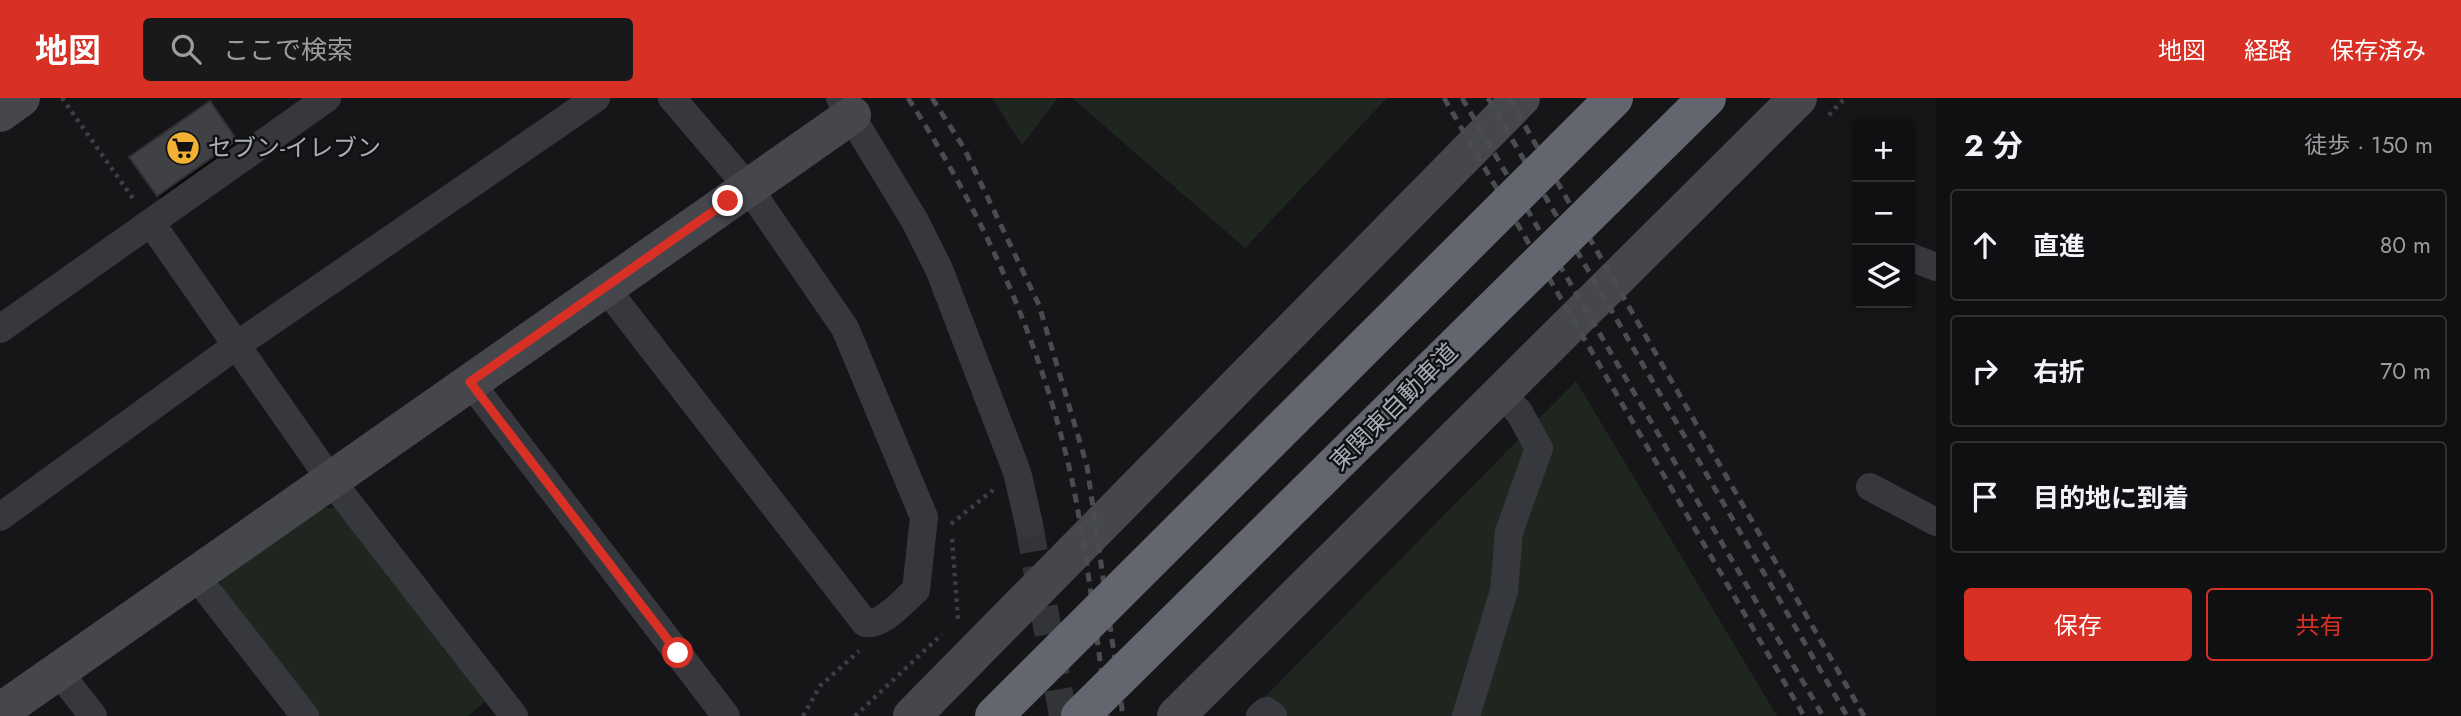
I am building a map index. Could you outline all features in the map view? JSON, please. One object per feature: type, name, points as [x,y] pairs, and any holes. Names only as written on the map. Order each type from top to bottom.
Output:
[{"type":"highway","points":[[994,716],[1614,98]]},
{"type":"highway","name":"東関東自動車道","points":[[1080,716],[1707,98]]},
{"type":"street","points":[[0,113],[22,98]]},
{"type":"street","points":[[0,330],[327,98]]},
{"type":"street","points":[[0,517],[237,345],[596,98]]},
{"type":"street","points":[[606,287],[865,623],[873,624],[916,590],[924,517],[845,328],[748,187],[672,98]]},
{"type":"street","points":[[912,716],[1521,98]]},
{"type":"street","points":[[1176,716],[1798,98]]},
{"type":"street","points":[[0,712],[748,187],[846,106],[915,220],[939,269],[1017,471],[1029,524]]},
{"type":"street","points":[[151,223],[330,479],[514,716]]},
{"type":"street","points":[[1915,259],[1936,267]]},
{"type":"street","points":[[470,382],[726,716]]},
{"type":"street","points":[[1466,716],[1504,591],[1509,532],[1539,448],[1518,412],[1501,393]]},
{"type":"street","points":[[1870,487],[1936,522]]},
{"type":"street","points":[[195,575],[305,716]]},
{"type":"street","points":[[57,670],[93,716]]},
{"type":"street","points":[[1260,716],[1266,711],[1273,716]]},
{"type":"path","points":[[62,98],[151,223]]},
{"type":"path","points":[[958,619],[951,524],[1017,471]]},
{"type":"path","points":[[803,716],[820,686],[867,643],[873,624]]},
{"type":"shaded area","points":[[992,98],[1058,98],[1022,145]]},
{"type":"shaded area","points":[[1072,98],[1387,98],[1245,248]]},
{"type":"shaded area","points":[[1576,381],[1777,716],[1246,716]]},
{"type":"shaded area","points":[[314,508],[336,508],[485,702],[468,716],[316,716],[220,591],[221,575]]},
{"type":"building","name":"セブン-イレブン","points":[[210,101],[237,140],[157,196],[129,157]]},
{"type":"tunnel","points":[[1029,524],[1063,716]]},
{"type":"railway","points":[[908,98],[936,142],[985,234],[1027,330],[1044,379],[1078,509],[1108,716]]},
{"type":"railway","points":[[932,98],[964,148],[1039,305],[1087,466],[1123,716]]},
{"type":"railway","points":[[1444,98],[1804,716]]},
{"type":"railway","points":[[1462,98],[1823,716]]},
{"type":"railway","points":[[1488,98],[1847,716]]},
{"type":"railway","points":[[1509,98],[1864,716]]},
{"type":"place","name":"セブン-イレブン","points":[[183,148]]},
{"type":"route","points":[[678,653],[470,382],[728,201]]}]
